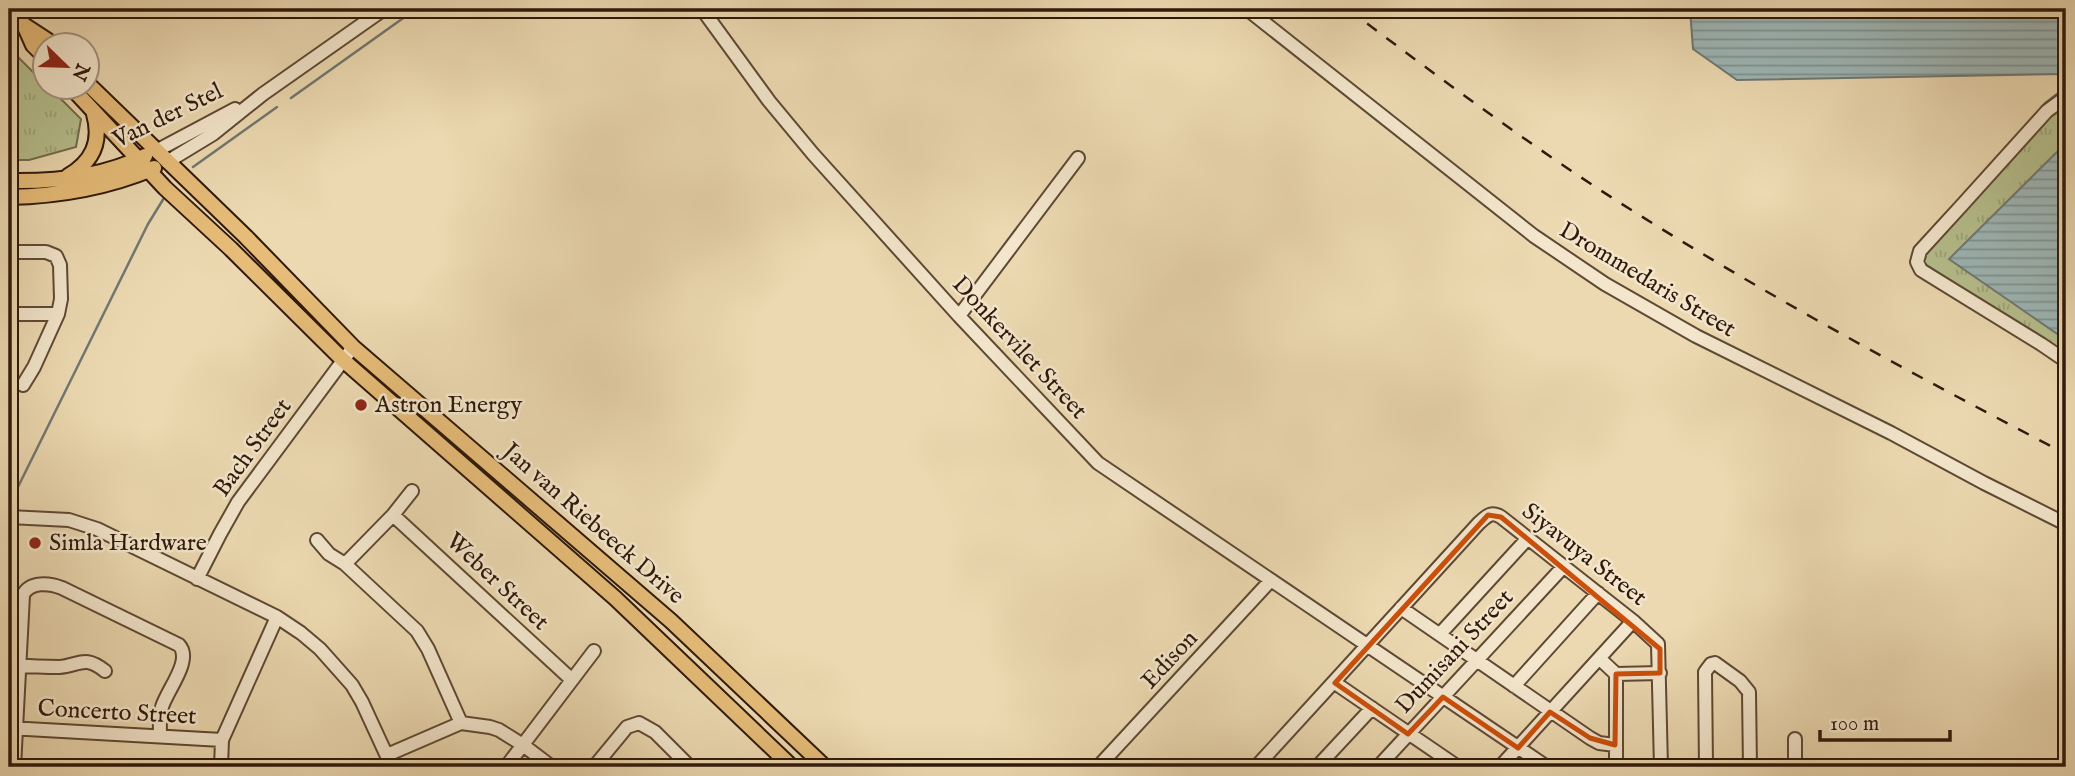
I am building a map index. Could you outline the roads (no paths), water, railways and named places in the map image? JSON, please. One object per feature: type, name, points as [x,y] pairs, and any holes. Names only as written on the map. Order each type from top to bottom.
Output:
[{"type":"main road","points":[[9,10],[35,32]]},
{"type":"main road","points":[[24,25],[32,43]]},
{"type":"main road","name":"Jan van Riebeeck Drive","points":[[102,98],[246,237],[353,347],[619,575],[825,767]]},
{"type":"main road","name":"Jan van Riebeeck Drive","points":[[84,102],[163,186],[343,360],[615,598],[792,767]]},
{"type":"main road","points":[[63,178],[83,165],[96,148],[97,129],[93,112]]},
{"type":"main road","name":"Van der Stel","points":[[9,197],[73,191],[118,180],[143,165],[156,151]]},
{"type":"main road","name":"Van der Stel","points":[[9,181],[63,178],[167,162]]},
{"type":"main road","points":[[118,180],[163,186]]},
{"type":"street","name":"Van der Stel","points":[[167,162],[214,134],[263,94],[384,9]]},
{"type":"street","name":"Donkervilet Street","points":[[702,9],[769,101],[810,150],[959,316],[1098,463],[1548,767]]},
{"type":"street","name":"Drommedaris Street","points":[[1247,9],[1534,236],[1605,284],[1696,336],[2066,524]]},
{"type":"street","name":"Van der Stel","points":[[156,151],[263,94]]},
{"type":"street","points":[[2066,97],[2047,111],[1920,251],[1917,262],[1921,270],[2066,361]]},
{"type":"street","points":[[959,316],[1078,158]]},
{"type":"street","points":[[9,252],[46,252],[56,256],[60,265],[61,299],[58,314],[23,385]]},
{"type":"street","points":[[9,314],[58,314]]},
{"type":"street","name":"Bach Street","points":[[197,579],[239,502],[353,347]]},
{"type":"street","points":[[345,564],[412,491]]},
{"type":"street","name":"Siyavuya Street","points":[[1256,767],[1401,608],[1488,515],[1493,513],[1564,566],[1658,644],[1661,767]]},
{"type":"street","name":"Weber Street","points":[[393,514],[572,680]]},
{"type":"street","points":[[9,517],[69,520],[97,529],[277,617],[320,649],[340,671],[362,702],[390,761],[461,723],[499,730],[552,767]]},
{"type":"street","points":[[1440,634],[1528,538]]},
{"type":"street","points":[[317,540],[329,554],[345,564],[424,639],[461,723]]},
{"type":"street","name":"Dumisani Street","points":[[1378,767],[1564,566]]},
{"type":"street","name":"Edison","points":[[1098,767],[1271,580]]},
{"type":"street","points":[[14,767],[14,665],[23,595],[34,585],[56,586],[183,649],[184,659],[160,712],[160,736]]},
{"type":"street","points":[[1514,686],[1598,593]]},
{"type":"street","points":[[1401,608],[1590,738],[1599,743],[1615,745]]},
{"type":"street","points":[[220,767],[222,740],[277,617]]},
{"type":"street","points":[[1500,767],[1633,621]]},
{"type":"street","points":[[506,767],[594,650]]},
{"type":"street","points":[[1600,659],[1616,674],[1660,673]]},
{"type":"street","points":[[14,665],[61,667],[80,661],[94,664],[105,671]]},
{"type":"street","points":[[1706,767],[1705,680],[1707,667],[1715,663],[1740,681],[1749,692],[1750,767]]},
{"type":"street","points":[[1616,674],[1616,767]]},
{"type":"street","points":[[1335,683],[1408,734],[1442,763],[1458,767]]},
{"type":"street","points":[[1317,767],[1372,708]]},
{"type":"street","points":[[594,767],[627,727],[639,723],[655,732],[682,765]]},
{"type":"street","name":"Concerto Street","points":[[12,728],[222,740]]},
{"type":"street","points":[[1795,739],[1795,767]]},
{"type":"water","points":[[1690,9],[2066,9],[2066,74],[1737,80],[1693,49]]},
{"type":"water","points":[[2066,143],[2066,340],[1949,259]]},
{"type":"waterway","points":[[291,98],[416,9]]},
{"type":"waterway","points":[[193,167],[277,107]]},
{"type":"waterway","points":[[9,501],[148,224],[164,198]]},
{"type":"railway","points":[[1348,9],[1534,145],[1654,224],[1828,327],[2066,454]]},
{"type":"place","name":"Astron Energy","points":[[361,405]]},
{"type":"place","name":"Simla Hardware","points":[[35,543]]}]
